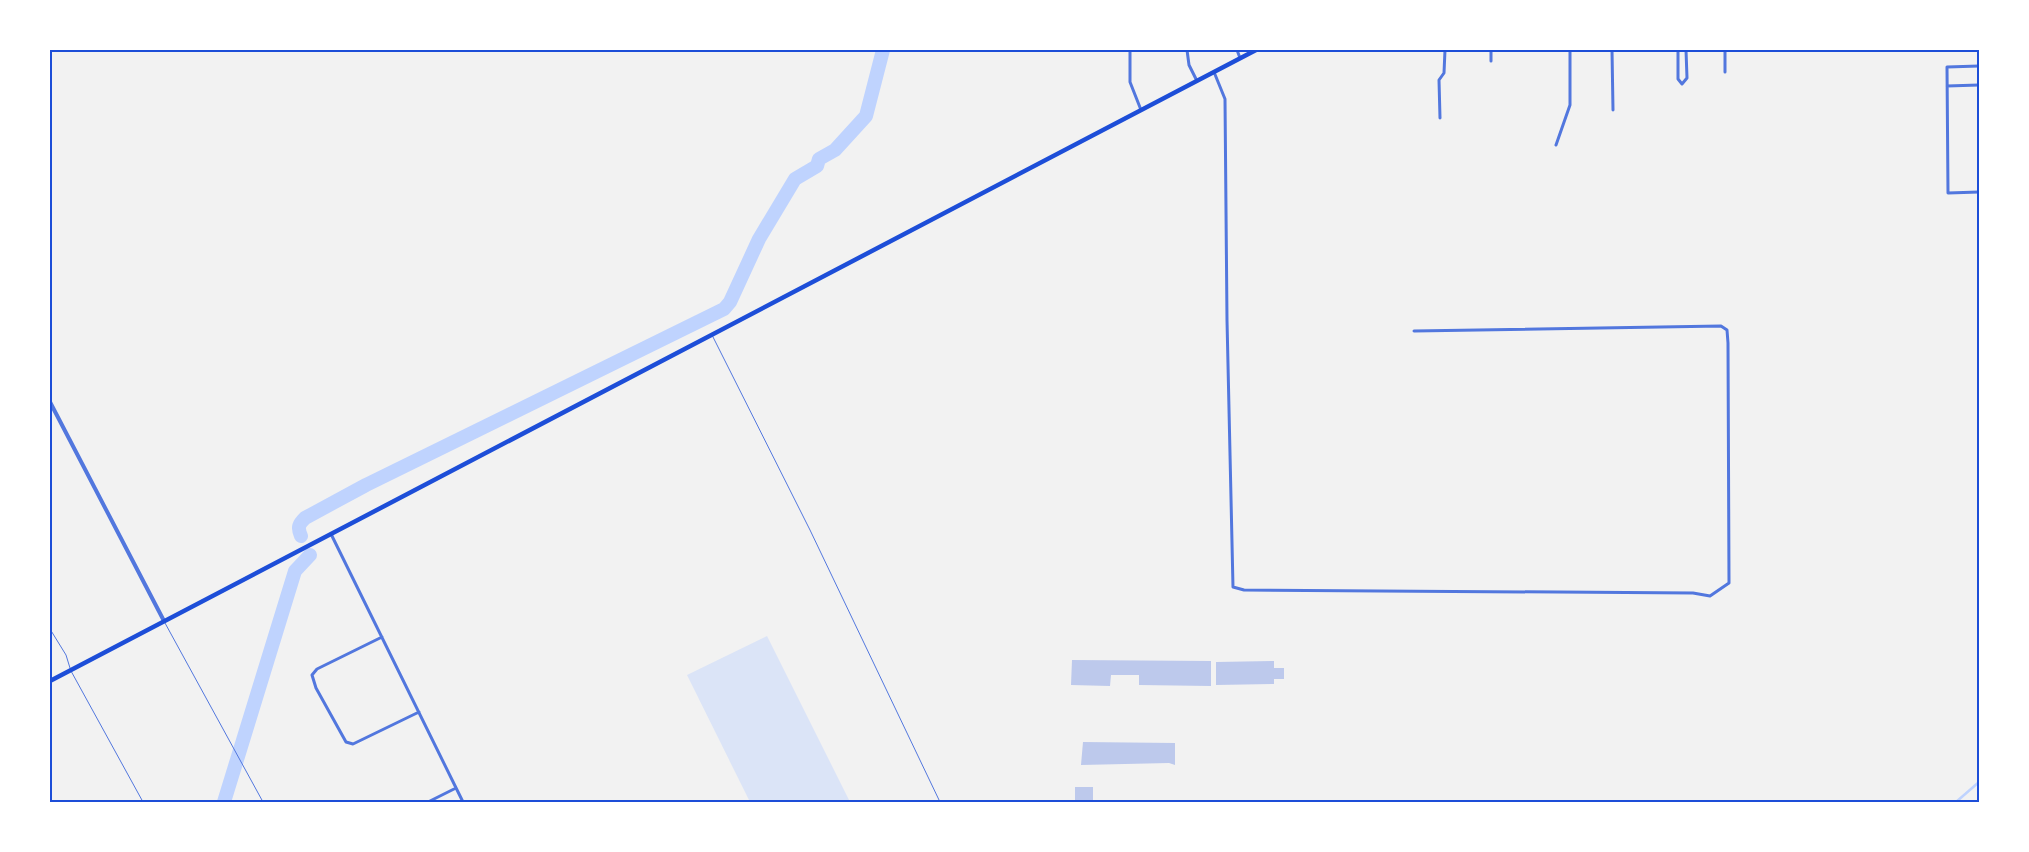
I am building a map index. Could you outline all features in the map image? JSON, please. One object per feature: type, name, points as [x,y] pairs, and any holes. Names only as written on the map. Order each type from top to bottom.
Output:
[{"type":"main road","points":[[50,680],[1256,50]]},
{"type":"street","points":[[1130,50],[1130,82],[1141,110]]},
{"type":"street","points":[[1187,50],[1189,65],[1197,81]]},
{"type":"street","points":[[1237,50],[1240,58]]},
{"type":"street","points":[[1440,118],[1439,80],[1444,73],[1445,50]]},
{"type":"street","points":[[1491,50],[1491,62]]},
{"type":"street","points":[[1556,144],[1570,105],[1570,50]]},
{"type":"street","points":[[1612,50],[1613,110]]},
{"type":"street","points":[[1678,50],[1678,79],[1682,84],[1687,78],[1686,50]]},
{"type":"street","points":[[1725,50],[1725,72]]},
{"type":"street","points":[[1979,66],[1947,67],[1948,193],[1979,192]]},
{"type":"street","points":[[1214,72],[1225,99],[1227,320],[1233,587],[1244,590],[1693,593],[1710,596],[1730,584],[1727,330],[1721,326],[1713,325],[1414,331]]},
{"type":"street","points":[[1948,86],[1979,85]]},
{"type":"street","points":[[50,402],[164,621]]},
{"type":"street","points":[[331,534],[463,802]]},
{"type":"street","points":[[382,637],[317,669],[312,676],[314,684],[346,742],[353,744],[418,712]]},
{"type":"street","points":[[428,802],[456,788]]},
{"type":"lane","points":[[712,334],[810,530],[940,802]]},
{"type":"lane","points":[[164,621],[263,802]]},
{"type":"lane","points":[[50,629],[66,655],[70,670],[143,802]]},
{"type":"shaded area","points":[[767,636],[850,802],[750,802],[687,675]]},
{"type":"building","points":[[1072,660],[1211,661],[1211,686],[1139,685],[1139,675],[1111,675],[1110,686],[1071,685]]},
{"type":"building","points":[[1274,661],[1274,668],[1284,668],[1284,679],[1274,679],[1274,684],[1216,685],[1216,662]]},
{"type":"building","points":[[1083,742],[1175,743],[1175,765],[1169,763],[1081,765]]},
{"type":"building","points":[[1075,787],[1093,787],[1093,802],[1075,802]]},
{"type":"waterway","points":[[301,536],[299,526],[305,518],[366,485],[724,309],[730,302],[759,239],[795,179],[817,166],[819,159],[835,150],[866,116],[883,50]]},
{"type":"waterway","points":[[224,802],[295,571],[310,555]]},
{"type":"waterway","points":[[1956,802],[1979,782]]}]
